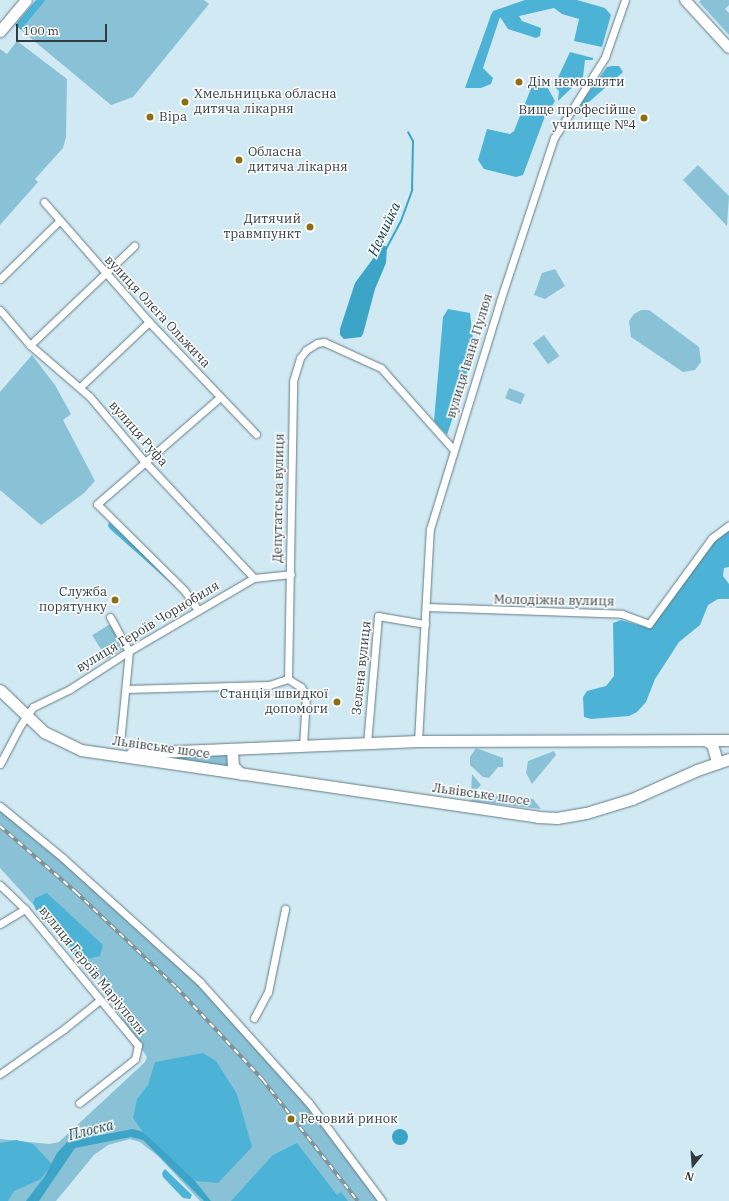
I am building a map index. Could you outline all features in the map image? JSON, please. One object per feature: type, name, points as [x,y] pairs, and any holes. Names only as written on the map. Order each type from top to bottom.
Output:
[{"type":"main road","points":[[0,31],[26,0]]},
{"type":"main road","points":[[0,690],[26,717],[62,743],[104,755]]},
{"type":"main road","name":"Львівське шосе","points":[[104,755],[367,744],[418,740],[729,740]]},
{"type":"main road","points":[[705,740],[712,744],[717,762]]},
{"type":"main road","points":[[232,749],[233,766],[242,774]]},
{"type":"main road","name":"Львівське шосе","points":[[104,755],[474,809],[557,818],[586,813],[632,799],[717,762],[729,759]]},
{"type":"street","name":"вулиця Івана Пулюя","points":[[418,740],[430,529],[453,449],[554,138],[605,57],[625,0]]},
{"type":"street","points":[[686,0],[729,48]]},
{"type":"street","name":"вулиця Олега Ольжича","points":[[44,202],[105,274],[256,434]]},
{"type":"street","points":[[0,279],[60,220]]},
{"type":"street","points":[[30,345],[134,246]]},
{"type":"street","name":"вулиця Руфа","points":[[0,310],[30,345],[80,386],[145,462],[254,578]]},
{"type":"street","points":[[80,386],[149,322]]},
{"type":"street","name":"Депутатська вулиця","points":[[288,679],[293,381],[300,358],[306,350],[317,343],[324,342],[380,368],[453,449]]},
{"type":"street","points":[[198,610],[184,590],[97,504],[220,397]]},
{"type":"street","name":"Молодіжна вулиця","points":[[426,607],[622,614],[650,624],[712,538],[729,525]]},
{"type":"street","name":"вулиця Героїв Чорнобиля","points":[[0,764],[33,707],[70,689],[129,651],[254,578],[290,574]]},
{"type":"street","name":"Зелена вулиця","points":[[367,744],[378,616],[425,624]]},
{"type":"street","points":[[110,617],[129,651],[120,742]]},
{"type":"street","points":[[126,689],[269,685],[288,679],[301,687],[306,696],[303,746]]},
{"type":"street","points":[[0,806],[69,863],[200,982],[309,1103],[382,1201]]},
{"type":"street","name":"вулиця Героїв Маріуполя","points":[[0,885],[25,909],[138,1045],[139,1050],[135,1059],[79,1104]]},
{"type":"street","points":[[0,924],[25,909]]},
{"type":"street","points":[[254,1018],[268,992],[285,909]]},
{"type":"street","points":[[0,1074],[64,1030],[100,1000]]},
{"type":"shaded area","points":[[36,0],[46,0],[21,30],[15,25]]},
{"type":"shaded area","points":[[46,0],[204,0],[209,4],[133,97],[111,105],[21,30]]},
{"type":"shaded area","points":[[525,0],[577,0],[605,8],[611,15],[602,47],[574,41],[579,19],[562,14],[554,8],[519,16],[522,21],[541,28],[540,36],[536,38],[508,29],[500,17],[483,68],[493,78],[491,84],[481,88],[465,88],[493,11]]},
{"type":"shaded area","points":[[701,0],[729,0],[729,5],[725,9],[729,13],[729,35],[699,2]]},
{"type":"shaded area","points":[[17,41],[67,79],[66,137],[63,148],[35,179],[38,182],[0,225],[0,49],[7,54]]},
{"type":"shaded area","points":[[570,52],[593,58],[593,60],[585,60],[583,77],[558,101],[559,91],[554,86]]},
{"type":"shaded area","points":[[619,66],[623,72],[581,109],[578,107],[607,67]]},
{"type":"shaded area","points":[[536,76],[542,78],[555,101],[544,119],[523,175],[516,177],[484,169],[478,160],[487,129],[510,134],[514,131]]},
{"type":"shaded area","points":[[698,165],[729,196],[727,226],[683,180]]},
{"type":"shaded area","points":[[383,245],[387,247],[386,263],[375,289],[363,334],[361,337],[344,339],[340,335],[340,329],[355,283]]},
{"type":"shaded area","points":[[555,269],[565,286],[545,299],[534,295],[542,273]]},
{"type":"shaded area","points":[[448,309],[470,313],[473,339],[472,359],[447,435],[434,421],[443,317]]},
{"type":"shaded area","points":[[641,310],[649,310],[699,347],[701,362],[695,370],[683,372],[631,337],[629,321],[634,314]]},
{"type":"shaded area","points":[[544,335],[559,356],[548,364],[533,343]]},
{"type":"shaded area","points":[[32,355],[55,385],[71,414],[63,420],[95,481],[84,493],[41,525],[0,490],[0,392]]},
{"type":"shaded area","points":[[509,388],[525,394],[521,404],[505,398]]},
{"type":"shaded area","points":[[109,522],[165,573],[180,591],[110,529],[108,526]]},
{"type":"shaded area","points":[[729,531],[729,567],[724,568],[723,576],[729,584],[729,599],[718,599],[708,605],[700,625],[679,642],[655,679],[646,702],[637,712],[629,716],[591,719],[584,717],[583,697],[587,691],[606,686],[614,676],[613,623],[621,620],[649,628],[712,544]]},
{"type":"shaded area","points":[[110,624],[125,648],[107,659],[92,635]]},
{"type":"shaded area","points":[[476,748],[503,758],[503,767],[498,767],[489,778],[483,777],[470,765],[470,757]]},
{"type":"shaded area","points":[[232,749],[237,770],[104,755]]},
{"type":"shaded area","points":[[554,751],[556,755],[532,784],[526,773],[528,761]]},
{"type":"shaded area","points":[[472,774],[481,785],[471,795]]},
{"type":"shaded area","points":[[480,794],[533,799],[541,809],[470,801]]},
{"type":"shaded area","points":[[0,806],[200,982],[309,1103],[382,1201],[200,1201],[158,1156],[140,1142],[130,1139],[108,1145],[94,1155],[56,1201],[0,1201],[0,1139],[49,1144],[59,1142],[145,1062],[147,1057],[108,996],[99,977],[0,868]]},
{"type":"shaded area","points":[[47,893],[103,945],[100,956],[83,960],[76,958],[36,910],[33,903],[35,898]]},
{"type":"shaded area","points":[[203,1053],[216,1061],[237,1094],[252,1147],[218,1183],[195,1181],[143,1132],[133,1118],[137,1099],[148,1085],[155,1062]]},
{"type":"shaded area","points":[[133,1129],[143,1132],[166,1153],[195,1181],[211,1201],[204,1201],[143,1140],[131,1137],[75,1148],[39,1201],[26,1201],[45,1176],[57,1153],[68,1141]]},
{"type":"shaded area","points":[[400,1129],[407,1134],[408,1137],[403,1144],[400,1145],[393,1140],[392,1137],[397,1130]]},
{"type":"shaded area","points":[[16,1140],[33,1144],[52,1164],[41,1179],[14,1191],[8,1201],[0,1201],[0,1143]]},
{"type":"shaded area","points":[[297,1143],[337,1195],[341,1192],[348,1201],[231,1201],[273,1155]]},
{"type":"shaded area","points":[[165,1169],[192,1195],[190,1199],[183,1198],[163,1177],[162,1173]]},
{"type":"waterway","name":"Немийка","points":[[386,249],[401,221],[412,190],[413,141],[408,132]]},
{"type":"railway","points":[[0,826],[76,892],[177,988],[263,1080],[358,1201]]},
{"type":"place","name":"Дім немовляти","points":[[519,82]]},
{"type":"place","name":"Хмельницька обласна дитяча лікарня","points":[[185,102]]},
{"type":"place","name":"Віра","points":[[150,117]]},
{"type":"place","name":"Вище професійше училище №4","points":[[644,118]]},
{"type":"place","name":"Обласна дитяча лікарня","points":[[239,160]]},
{"type":"place","name":"Дитячий травмпункт","points":[[310,227]]},
{"type":"place","name":"Служба порятунку","points":[[115,600]]},
{"type":"place","name":"Станція швидкої допомоги","points":[[337,702]]},
{"type":"place","name":"Речовий ринок","points":[[291,1119]]},
{"type":"water label","name":"Плоска","points":[[91,1130]]}]
